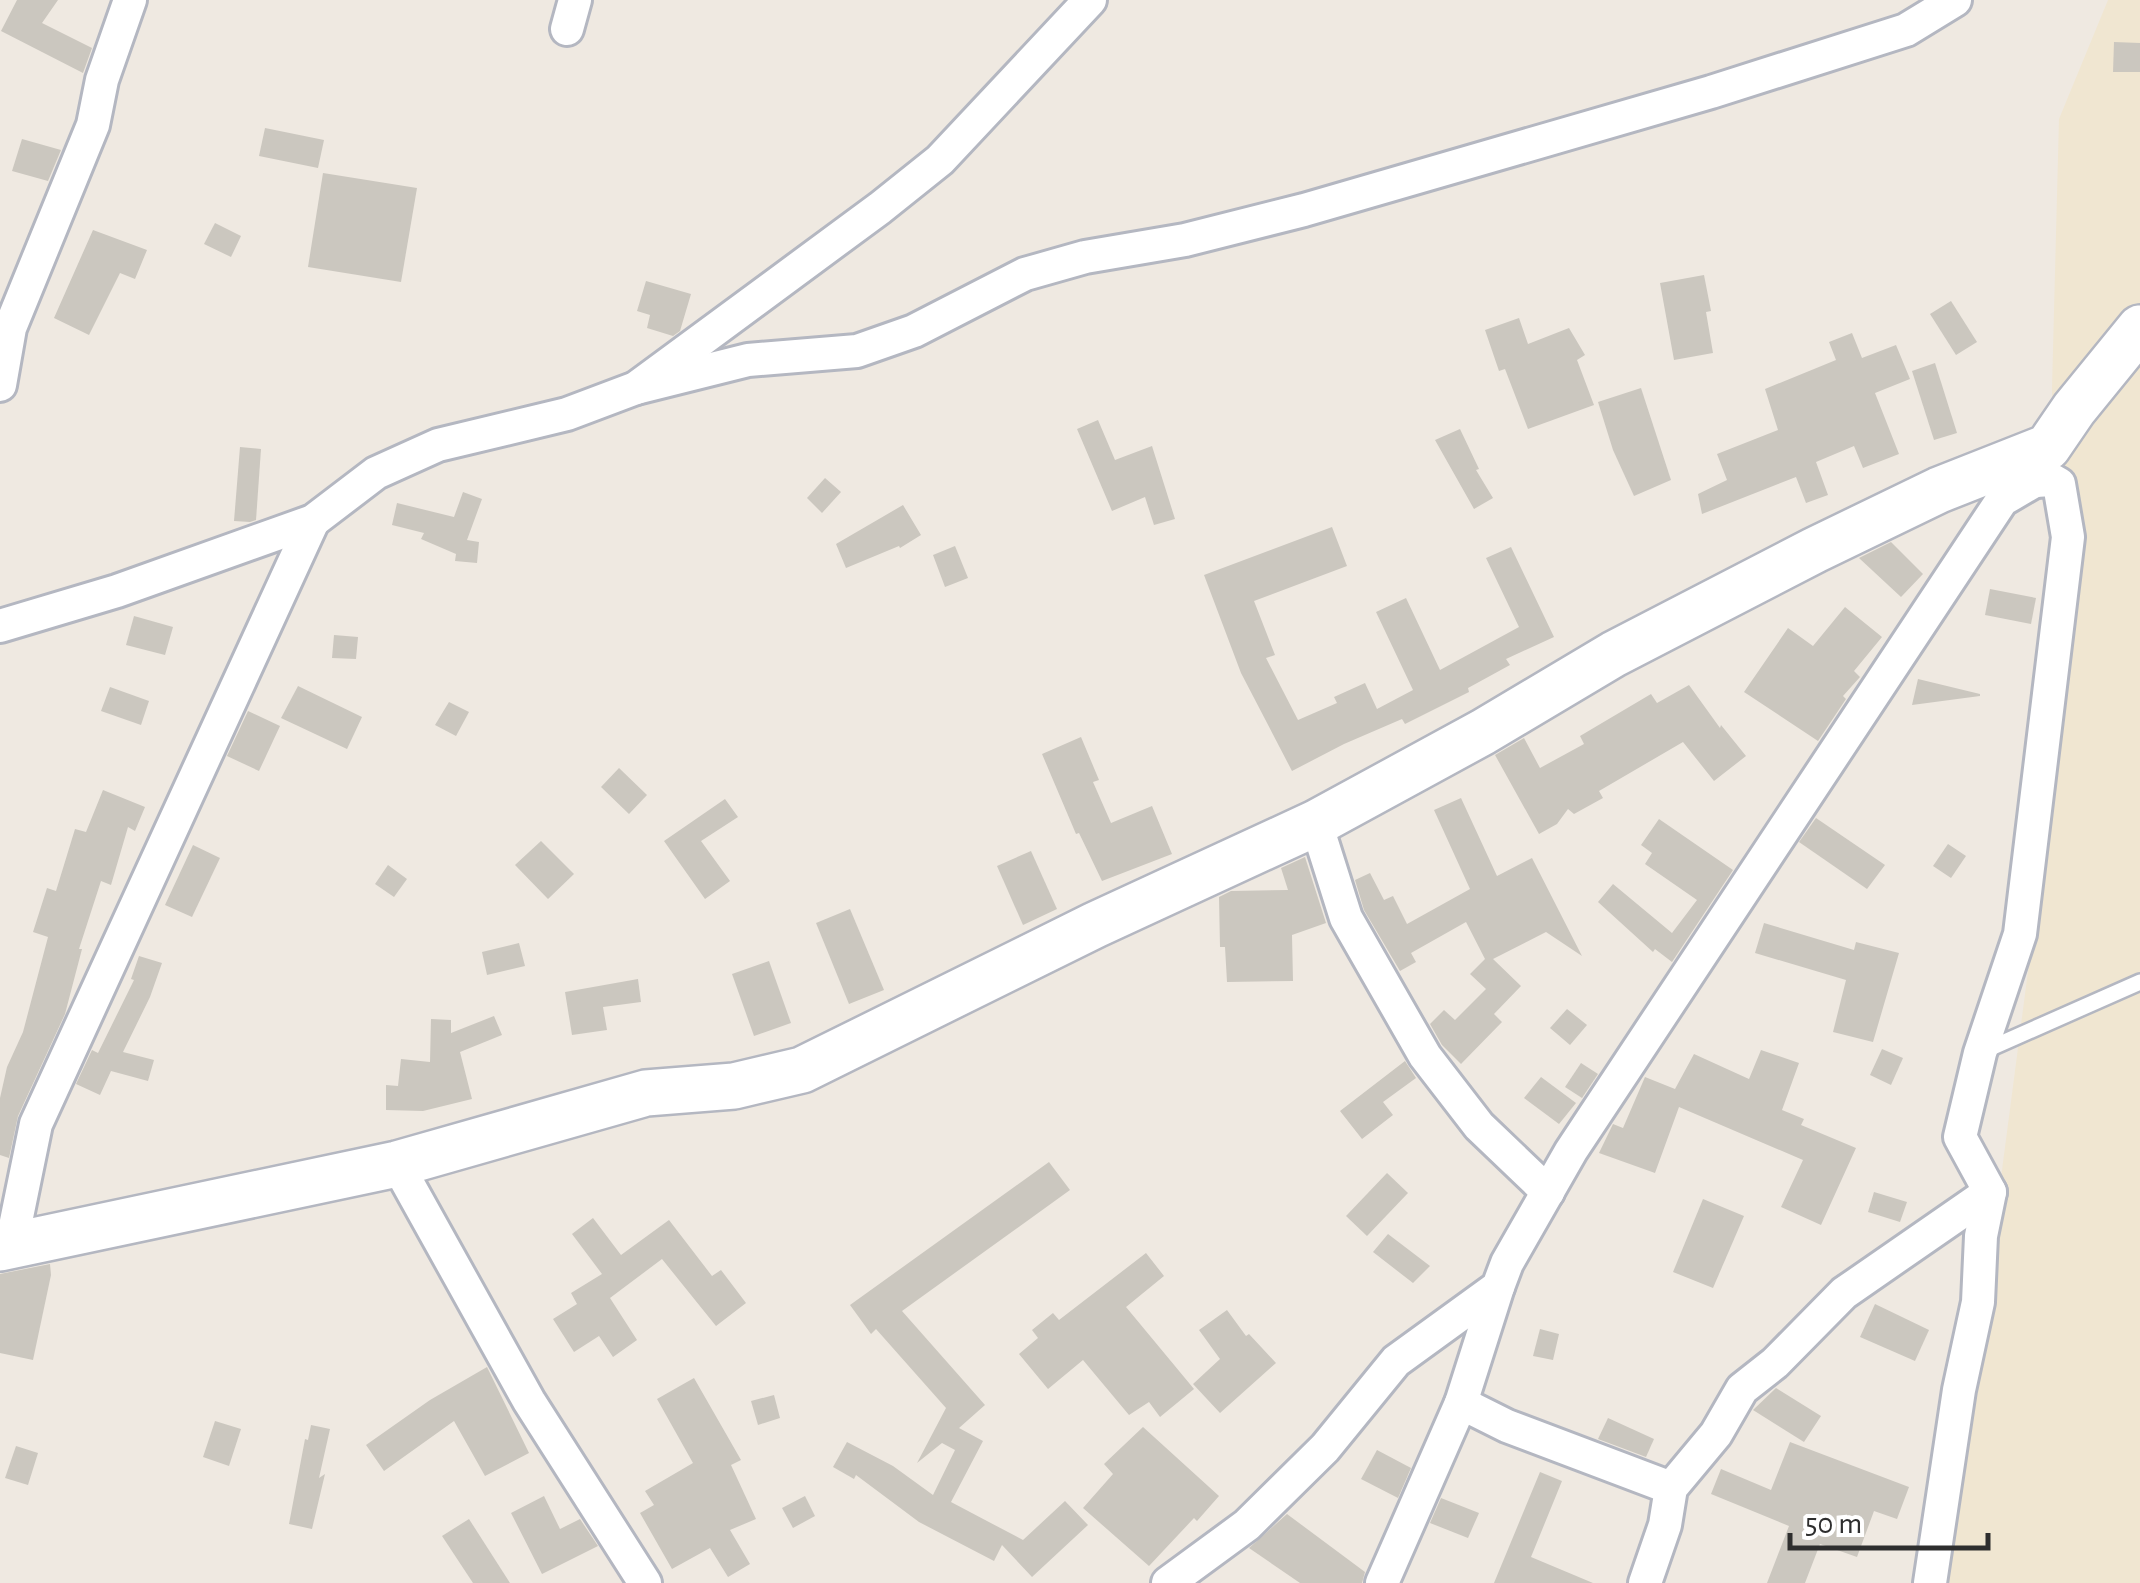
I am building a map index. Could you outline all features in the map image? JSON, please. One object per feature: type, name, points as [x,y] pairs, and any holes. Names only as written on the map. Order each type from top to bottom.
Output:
[{"type":"main road","points":[[6,1247],[397,1164],[646,1093],[734,1086],[802,1070],[1096,925],[1316,823],[1483,732],[1614,654],[1798,558],[1939,490],[2043,463],[2074,409],[2140,328]]},
{"type":"street","points":[[0,385],[10,328],[92,125],[102,80],[130,0]]},
{"type":"street","points":[[636,388],[940,160],[1090,0]]},
{"type":"street","points":[[0,626],[118,590],[313,521],[376,472],[438,445],[567,414],[636,388],[748,360],[857,350],[914,330],[1024,274],[1288,214],[1711,92],[1906,30],[1955,0]]},
{"type":"street","points":[[1930,1583],[1953,1427],[1978,1302],[1981,1236],[1990,1192],[1960,1137],[1980,1053],[2020,934],[2068,538],[2059,484],[2052,480],[2035,481],[2043,463]]},
{"type":"street","points":[[1382,1583],[1461,1403],[1507,1262],[1571,1151],[2002,500],[2043,463]]},
{"type":"street","points":[[6,1247],[36,1124],[313,521]]},
{"type":"street","points":[[1316,823],[1346,918],[1425,1056],[1478,1126],[1548,1192]]},
{"type":"street","points":[[397,1164],[530,1400],[645,1583]]},
{"type":"street","points":[[1645,1583],[1665,1525],[1670,1488],[1716,1434],[1742,1389],[1775,1363],[1844,1292],[1990,1192]]},
{"type":"street","points":[[1168,1583],[1247,1525],[1326,1448],[1396,1360],[1498,1287]]},
{"type":"street","points":[[1461,1403],[1507,1426],[1670,1488]]},
{"type":"lane","points":[[1980,1053],[2140,982]]},
{"type":"shaded area","points":[[2108,0],[2140,0],[2140,1583],[1948,1583],[2055,765],[2052,388],[2059,119]]},
{"type":"building","points":[[17,0],[58,0],[42,23],[92,48],[83,73],[1,31]]},
{"type":"building","points":[[2114,42],[2140,43],[2140,72],[2113,72]]},
{"type":"building","points":[[265,128],[324,140],[318,168],[259,156]]},
{"type":"building","points":[[22,139],[61,150],[48,181],[12,171]]},
{"type":"building","points":[[323,173],[417,188],[401,282],[308,267]]},
{"type":"building","points":[[215,223],[241,236],[231,257],[204,244]]},
{"type":"building","points":[[93,230],[147,250],[135,279],[120,273],[89,335],[54,318]]},
{"type":"building","points":[[1704,275],[1713,353],[1674,360],[1660,283]]},
{"type":"building","points":[[646,281],[691,294],[680,331],[673,336],[647,328],[650,315],[637,311]]},
{"type":"building","points":[[1951,301],[1977,342],[1956,355],[1930,314]]},
{"type":"building","points":[[1519,318],[1528,344],[1569,328],[1585,355],[1577,360],[1594,405],[1528,429],[1505,369],[1499,371],[1485,330]]},
{"type":"building","points":[[1852,333],[1862,358],[1896,345],[1910,379],[1875,393],[1899,454],[1863,468],[1854,446],[1816,462],[1828,495],[1806,503],[1796,477],[1702,514],[1698,494],[1727,480],[1717,454],[1778,430],[1765,389],[1836,360],[1829,342]]},
{"type":"building","points":[[1935,363],[1957,433],[1934,440],[1912,371]]},
{"type":"building","points":[[1641,388],[1671,480],[1634,496],[1613,450],[1598,402]]},
{"type":"building","points":[[1098,420],[1115,460],[1152,446],[1175,519],[1154,525],[1145,497],[1112,511],[1077,429]]},
{"type":"building","points":[[1460,429],[1479,469],[1476,470],[1493,498],[1474,509],[1435,440]]},
{"type":"building","points":[[240,447],[261,449],[256,520],[250,522],[234,521]]},
{"type":"building","points":[[825,478],[841,492],[822,513],[807,498]]},
{"type":"building","points":[[463,492],[482,499],[467,540],[479,542],[477,563],[455,561],[456,554],[421,539],[424,533],[392,525],[397,503],[454,517]]},
{"type":"building","points":[[903,505],[921,535],[900,548],[846,568],[836,544]]},
{"type":"building","points":[[1332,527],[1347,566],[1254,601],[1275,655],[1266,658],[1298,720],[1337,703],[1334,697],[1365,683],[1377,709],[1413,690],[1376,612],[1406,598],[1440,670],[1519,627],[1486,558],[1511,547],[1554,637],[1506,659],[1510,665],[1468,688],[1469,692],[1405,724],[1402,719],[1344,744],[1292,771],[1241,673],[1204,575]]},
{"type":"building","points":[[1891,542],[1923,574],[1901,597],[1859,558]]},
{"type":"building","points":[[955,546],[968,578],[945,587],[933,555]]},
{"type":"building","points":[[1990,589],[2036,598],[2031,624],[1985,615]]},
{"type":"building","points":[[1845,607],[1882,637],[1854,671],[1860,677],[1843,696],[1846,699],[1818,741],[1744,692],[1788,628],[1813,646]]},
{"type":"building","points":[[134,616],[173,627],[165,655],[126,645]]},
{"type":"building","points":[[334,635],[358,637],[356,659],[332,658]]},
{"type":"building","points":[[1918,679],[1980,694],[1980,696],[1912,705]]},
{"type":"building","points":[[1689,685],[1746,756],[1714,781],[1683,742],[1599,791],[1603,798],[1574,814],[1568,809],[1557,824],[1539,834],[1495,755],[1524,738],[1540,768],[1584,744],[1580,736],[1651,694],[1657,703]]},
{"type":"building","points":[[298,686],[362,717],[347,749],[281,718]]},
{"type":"building","points":[[110,687],[149,701],[141,725],[101,711]]},
{"type":"building","points":[[449,702],[469,712],[456,736],[435,725]]},
{"type":"building","points":[[248,711],[280,726],[259,771],[227,756]]},
{"type":"building","points":[[1081,737],[1099,780],[1093,782],[1111,823],[1152,806],[1172,854],[1102,881],[1079,833],[1076,834],[1042,754]]},
{"type":"building","points":[[619,768],[647,795],[629,814],[601,787]]},
{"type":"building","points":[[103,790],[145,807],[135,831],[128,827],[111,885],[101,881],[79,949],[65,1014],[18,1116],[9,1158],[0,1155],[0,1098],[7,1067],[23,1032],[48,937],[33,932],[47,888],[56,891],[75,829],[86,832]]},
{"type":"building","points":[[1461,798],[1497,876],[1532,858],[1582,956],[1546,932],[1493,959],[1521,986],[1494,1014],[1502,1022],[1461,1064],[1442,1045],[1430,1024],[1444,1010],[1455,1020],[1486,989],[1470,974],[1485,959],[1466,922],[1411,953],[1416,962],[1400,971],[1364,910],[1355,880],[1370,873],[1384,900],[1393,896],[1407,924],[1470,889],[1434,810]]},
{"type":"building","points":[[725,799],[738,817],[701,841],[730,881],[705,899],[664,841]]},
{"type":"building","points":[[1816,818],[1885,865],[1867,889],[1799,842]]},
{"type":"building","points":[[1659,819],[1733,870],[1672,962],[1655,949],[1653,952],[1598,902],[1613,884],[1672,933],[1697,900],[1645,864],[1652,853],[1641,845]]},
{"type":"building","points":[[541,841],[574,874],[548,899],[515,865]]},
{"type":"building","points":[[1948,844],[1966,856],[1951,878],[1933,866]]},
{"type":"building","points":[[193,845],[220,858],[192,917],[165,905]]},
{"type":"building","points":[[1031,851],[1057,909],[1023,925],[997,866]]},
{"type":"building","points":[[1305,857],[1326,923],[1292,935],[1293,981],[1227,982],[1225,947],[1220,947],[1219,897],[1231,891],[1288,890],[1281,868]]},
{"type":"building","points":[[388,865],[407,879],[394,897],[375,884]]},
{"type":"building","points":[[850,909],[884,990],[849,1004],[816,923]]},
{"type":"building","points":[[1764,923],[1854,950],[1856,942],[1899,953],[1873,1042],[1833,1032],[1846,980],[1755,953]]},
{"type":"building","points":[[519,943],[525,966],[487,975],[482,952]]},
{"type":"building","points":[[139,956],[162,963],[123,1052],[154,1060],[148,1081],[111,1071],[100,1095],[76,1084],[92,1050],[98,1053],[134,980],[131,979]]},
{"type":"building","points":[[769,961],[791,1023],[754,1036],[732,974]]},
{"type":"building","points":[[638,979],[641,1002],[603,1007],[607,1030],[572,1035],[565,992]]},
{"type":"building","points":[[1567,1009],[1587,1025],[1570,1045],[1550,1028]]},
{"type":"building","points":[[494,1016],[502,1035],[460,1052],[472,1099],[423,1111],[386,1110],[386,1085],[398,1086],[401,1059],[430,1062],[431,1019],[451,1020],[451,1033]]},
{"type":"building","points":[[1882,1049],[1903,1058],[1891,1085],[1870,1075]]},
{"type":"building","points":[[1761,1050],[1799,1063],[1782,1110],[1804,1119],[1801,1125],[1856,1148],[1821,1225],[1781,1207],[1803,1160],[1679,1107],[1655,1173],[1599,1153],[1613,1124],[1623,1128],[1645,1077],[1675,1089],[1694,1054],[1749,1079]]},
{"type":"building","points":[[1405,1061],[1416,1078],[1383,1102],[1393,1115],[1362,1139],[1340,1111]]},
{"type":"building","points":[[1581,1063],[1598,1074],[1582,1098],[1565,1087]]},
{"type":"building","points":[[1541,1077],[1576,1103],[1559,1124],[1524,1098]]},
{"type":"building","points":[[1049,1162],[1070,1190],[902,1311],[985,1405],[959,1428],[983,1441],[951,1502],[1023,1540],[1065,1501],[1088,1525],[1032,1577],[1002,1545],[994,1561],[919,1522],[856,1475],[854,1479],[833,1467],[847,1442],[893,1466],[933,1495],[955,1450],[942,1443],[917,1463],[946,1408],[876,1329],[871,1334],[850,1305]]},
{"type":"building","points":[[1387,1173],[1408,1193],[1367,1236],[1346,1216]]},
{"type":"building","points":[[1874,1192],[1907,1202],[1900,1222],[1868,1212]]},
{"type":"building","points":[[1703,1199],[1744,1216],[1713,1288],[1673,1272]]},
{"type":"building","points":[[593,1218],[621,1255],[669,1220],[712,1276],[721,1270],[746,1303],[716,1326],[662,1259],[610,1298],[637,1340],[613,1357],[599,1336],[574,1352],[553,1319],[577,1304],[571,1293],[602,1274],[572,1234]]},
{"type":"building","points":[[1388,1234],[1430,1266],[1413,1283],[1373,1252]]},
{"type":"building","points":[[1146,1253],[1164,1276],[1126,1307],[1194,1389],[1160,1417],[1149,1402],[1129,1415],[1083,1360],[1048,1389],[1019,1354],[1038,1338],[1032,1330],[1053,1313],[1059,1320]]},
{"type":"building","points":[[50,1264],[33,1360],[0,1353],[0,1274]]},
{"type":"building","points":[[1875,1304],[1929,1330],[1915,1361],[1860,1337]]},
{"type":"building","points":[[1227,1310],[1246,1336],[1249,1334],[1276,1363],[1220,1413],[1193,1384],[1220,1359],[1199,1330]]},
{"type":"building","points":[[1540,1329],[1559,1334],[1553,1360],[1533,1356]]},
{"type":"building","points":[[487,1367],[529,1453],[485,1476],[454,1421],[384,1471],[366,1445],[430,1400]]},
{"type":"building","points":[[694,1378],[741,1460],[731,1465],[756,1519],[730,1530],[750,1564],[728,1577],[710,1548],[672,1569],[640,1513],[654,1505],[645,1491],[693,1463],[657,1399]]},
{"type":"building","points":[[1776,1388],[1821,1416],[1804,1442],[1753,1410]]},
{"type":"building","points":[[774,1395],[780,1418],[758,1425],[751,1401]]},
{"type":"building","points":[[1608,1418],[1654,1439],[1646,1457],[1598,1439]]},
{"type":"building","points":[[215,1421],[241,1429],[229,1466],[203,1457]]},
{"type":"building","points":[[311,1425],[330,1429],[319,1478],[325,1474],[312,1529],[289,1524]]},
{"type":"building","points":[[1143,1427],[1219,1496],[1149,1566],[1083,1508],[1113,1474],[1104,1464]]},
{"type":"building","points":[[1790,1442],[1909,1487],[1897,1519],[1874,1511],[1857,1557],[1820,1544],[1805,1583],[1767,1583],[1789,1526],[1711,1494],[1721,1469],[1771,1490]]},
{"type":"building","points":[[16,1446],[38,1453],[28,1485],[5,1478]]},
{"type":"building","points":[[1377,1450],[1411,1468],[1398,1498],[1361,1479]]},
{"type":"building","points":[[1540,1472],[1562,1481],[1531,1557],[1593,1583],[1494,1583]]},
{"type":"building","points":[[544,1496],[560,1529],[580,1519],[598,1546],[542,1574],[511,1513]]},
{"type":"building","points":[[805,1496],[815,1516],[793,1528],[782,1508]]},
{"type":"building","points":[[1441,1498],[1479,1513],[1468,1538],[1430,1523]]},
{"type":"building","points":[[1287,1514],[1365,1572],[1362,1583],[1300,1583],[1249,1548]]},
{"type":"building","points":[[469,1519],[510,1583],[473,1583],[442,1536]]}]
